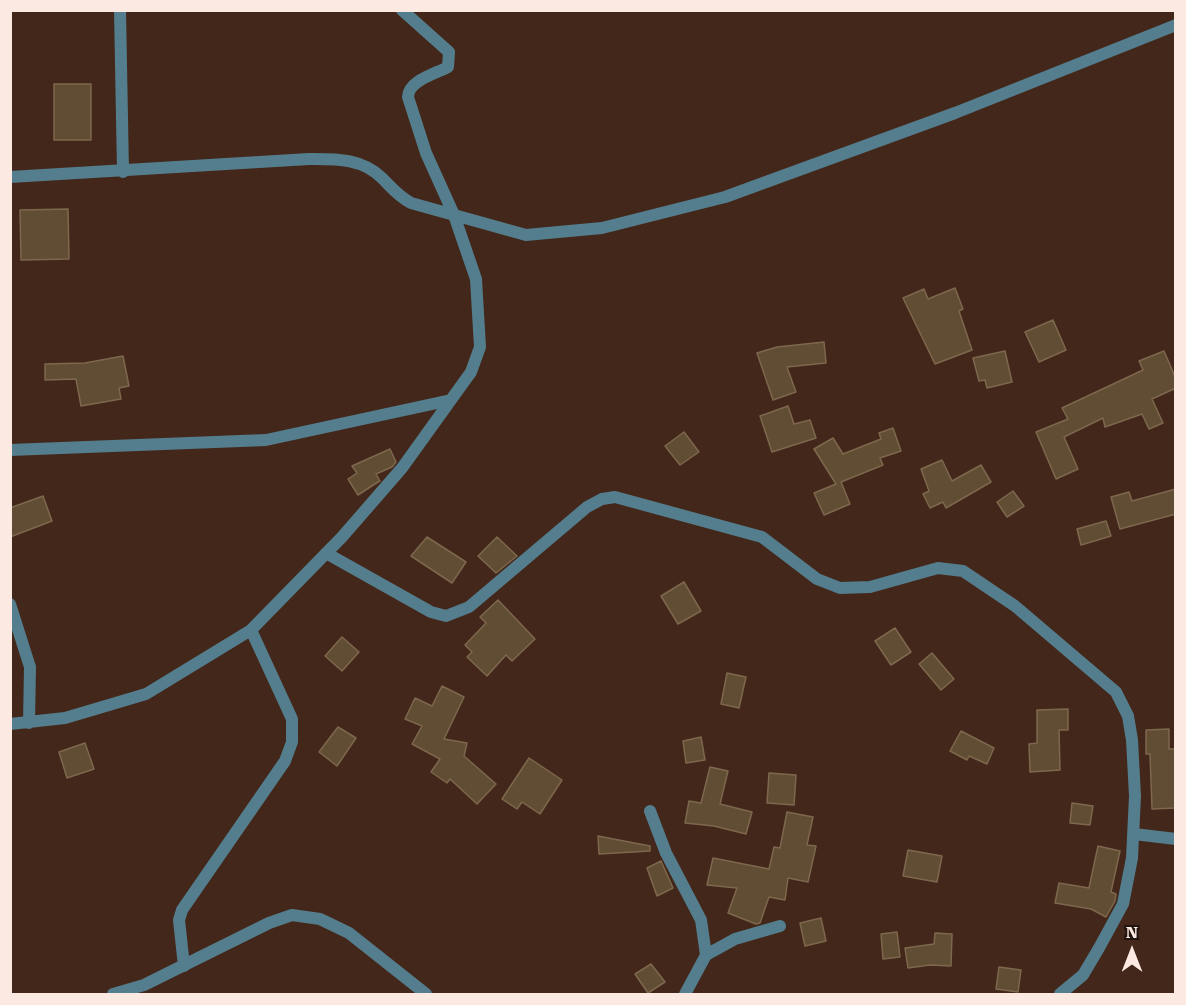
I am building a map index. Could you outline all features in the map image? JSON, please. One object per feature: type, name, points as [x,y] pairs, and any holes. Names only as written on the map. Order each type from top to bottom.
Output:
[{"type":"street","points":[[120,10],[123,172]]},
{"type":"street","points":[[10,724],[65,718],[146,694],[251,630],[326,553],[402,468],[471,372],[480,347],[476,279],[454,216],[426,153],[408,98],[408,90],[413,85],[448,67],[449,52],[402,10]]},
{"type":"street","points":[[10,177],[309,159],[343,159],[370,169],[399,197],[411,203],[526,236],[602,228],[725,197],[955,113],[1176,25]]},
{"type":"street","points":[[10,450],[266,440],[451,400]]},
{"type":"street","points":[[326,553],[431,612],[446,616],[469,607],[587,507],[602,499],[615,497],[762,537],[817,579],[840,588],[870,587],[938,568],[963,571],[1015,606],[1116,692],[1128,717],[1132,740],[1135,796],[1134,834],[1123,904],[1083,975],[1060,994]]},
{"type":"street","points":[[10,604],[30,667],[29,723]]},
{"type":"street","points":[[184,966],[179,920],[182,910],[285,761],[292,742],[292,719],[251,630]]},
{"type":"street","points":[[650,811],[666,853],[701,920],[706,955]]},
{"type":"street","points":[[1134,834],[1176,838]]},
{"type":"street","points":[[113,994],[144,985],[269,923],[292,915],[320,919],[350,933],[426,994]]},
{"type":"street","points":[[685,994],[706,955],[735,939],[780,926]]},
{"type":"building","points":[[54,84],[91,84],[91,140],[54,140]]},
{"type":"building","points":[[68,209],[69,259],[21,260],[20,210]]},
{"type":"building","points":[[955,288],[963,309],[959,311],[972,350],[935,364],[903,298],[924,289],[928,299]]},
{"type":"building","points":[[1053,320],[1066,350],[1039,362],[1025,332]]},
{"type":"building","points":[[824,342],[826,363],[787,367],[796,392],[773,400],[757,353],[777,347]]},
{"type":"building","points":[[1005,351],[1012,382],[987,388],[985,380],[979,381],[973,358]]},
{"type":"building","points":[[1164,351],[1176,379],[1176,388],[1152,399],[1163,423],[1149,429],[1142,414],[1105,427],[1103,418],[1064,437],[1078,469],[1056,479],[1036,432],[1068,419],[1062,408],[1143,370],[1139,361]]},
{"type":"building","points":[[123,356],[129,386],[119,388],[121,399],[81,406],[76,379],[45,380],[45,364],[85,363]]},
{"type":"building","points":[[788,406],[794,424],[810,420],[816,438],[772,452],[760,416]]},
{"type":"building","points":[[893,428],[901,451],[880,458],[883,465],[841,482],[850,504],[824,515],[814,493],[836,484],[814,449],[833,438],[843,454],[881,439],[879,433]]},
{"type":"building","points":[[684,432],[699,452],[680,465],[665,446]]},
{"type":"building","points":[[390,449],[396,462],[392,467],[376,474],[380,481],[358,495],[348,479],[357,473],[352,466]]},
{"type":"building","points":[[942,460],[952,481],[981,465],[991,482],[946,508],[943,502],[930,508],[923,494],[929,491],[921,469]]},
{"type":"building","points":[[1176,489],[1176,514],[1120,529],[1111,497],[1129,492],[1132,501]]},
{"type":"building","points":[[1013,491],[1024,506],[1007,517],[997,502]]},
{"type":"building","points":[[43,496],[52,521],[10,537],[10,508]]},
{"type":"building","points":[[1106,521],[1111,536],[1081,545],[1077,529]]},
{"type":"building","points":[[427,537],[466,562],[452,583],[411,556]]},
{"type":"building","points":[[497,537],[517,556],[496,573],[478,556]]},
{"type":"building","points":[[684,582],[701,611],[678,624],[661,596]]},
{"type":"building","points":[[498,600],[535,639],[512,661],[506,655],[487,676],[467,657],[472,652],[465,645],[486,623],[480,617]]},
{"type":"building","points":[[895,628],[911,652],[891,665],[875,641]]},
{"type":"building","points":[[342,637],[359,652],[342,671],[325,656]]},
{"type":"building","points":[[932,653],[954,679],[941,690],[919,664]]},
{"type":"building","points":[[727,673],[746,677],[739,708],[721,704]]},
{"type":"building","points":[[442,686],[464,697],[444,739],[467,743],[464,756],[496,784],[477,804],[450,779],[447,783],[431,772],[440,759],[412,744],[422,726],[405,719],[415,698],[432,706]]},
{"type":"building","points":[[1068,709],[1068,730],[1059,730],[1060,770],[1030,772],[1029,744],[1037,743],[1037,710]]},
{"type":"building","points":[[338,727],[356,738],[337,766],[319,752]]},
{"type":"building","points":[[1169,729],[1169,749],[1176,749],[1176,808],[1152,809],[1150,754],[1146,754],[1146,730]]},
{"type":"building","points":[[961,731],[994,748],[987,764],[969,756],[967,760],[950,751]]},
{"type":"building","points":[[701,737],[705,760],[686,763],[683,741]]},
{"type":"building","points":[[85,743],[94,769],[67,778],[59,752]]},
{"type":"building","points":[[529,758],[562,780],[540,814],[522,802],[517,809],[502,799]]},
{"type":"building","points":[[710,767],[728,771],[720,804],[752,812],[746,834],[714,826],[685,823],[689,801],[701,803]]},
{"type":"building","points":[[769,773],[796,775],[794,805],[767,803]]},
{"type":"building","points":[[1072,803],[1093,806],[1090,825],[1070,823]]},
{"type":"building","points":[[787,812],[813,817],[807,845],[816,846],[808,882],[788,878],[785,900],[769,897],[760,923],[756,924],[728,913],[737,888],[707,885],[713,858],[769,869],[774,847],[780,848]]},
{"type":"building","points":[[598,836],[650,846],[650,851],[599,854]]},
{"type":"building","points":[[1098,846],[1120,851],[1111,892],[1116,894],[1115,901],[1106,917],[1091,909],[1055,903],[1059,883],[1089,888]]},
{"type":"building","points":[[908,850],[942,856],[937,882],[903,876]]},
{"type":"building","points":[[661,861],[673,888],[657,896],[647,868]]},
{"type":"building","points":[[821,918],[826,941],[805,946],[800,923]]},
{"type":"building","points":[[897,932],[900,957],[883,959],[881,934]]},
{"type":"building","points":[[935,933],[952,934],[951,966],[930,965],[908,968],[905,948],[934,944]]},
{"type":"building","points":[[651,964],[665,982],[648,993],[635,974]]},
{"type":"building","points":[[999,967],[1021,970],[1018,992],[996,989]]}]
